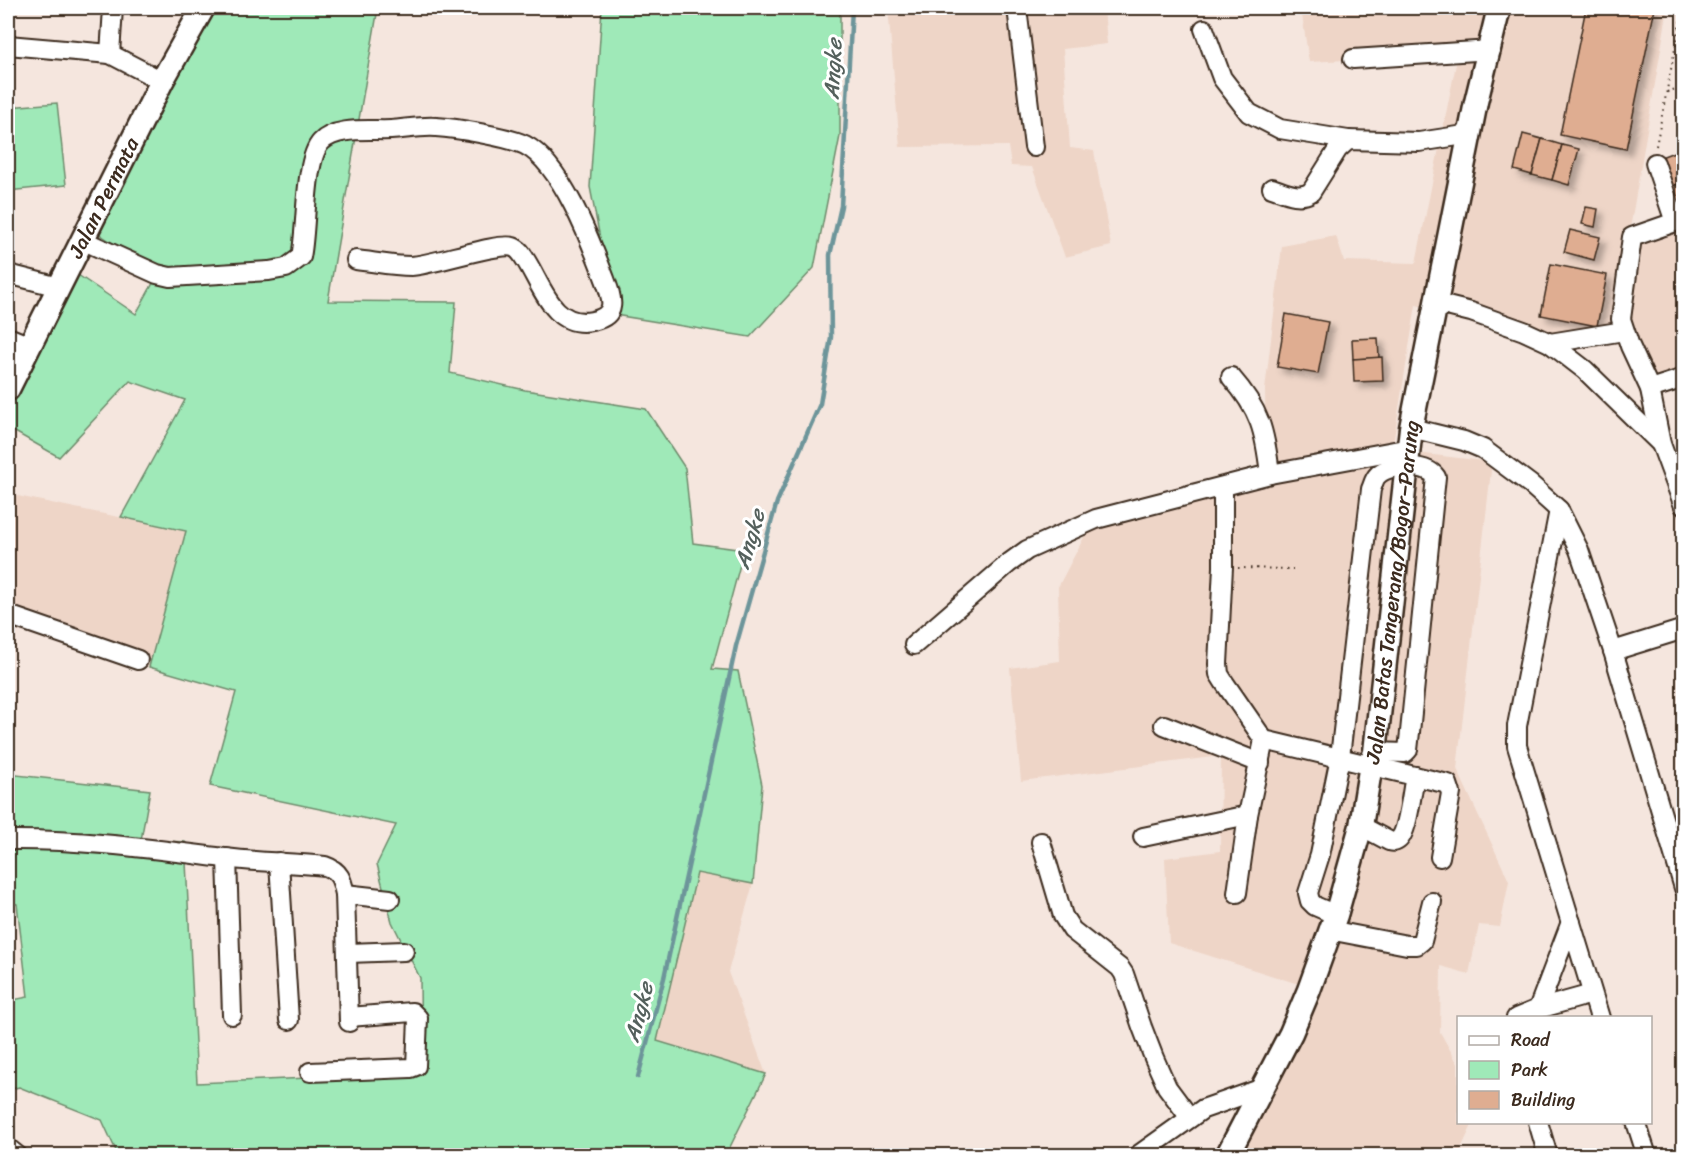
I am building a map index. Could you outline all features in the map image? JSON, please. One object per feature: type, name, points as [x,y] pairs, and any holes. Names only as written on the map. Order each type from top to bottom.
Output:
[{"type":"main road","name":"Jalan Permata","points":[[8,389],[162,81],[203,8]]},
{"type":"main road","name":"Jalan Batas Tangerang/Bogor–Parung","points":[[1229,1154],[1291,1033],[1309,990],[1333,923],[1360,826],[1373,758],[1409,447],[1435,303],[1476,102],[1491,50],[1499,8]]},
{"type":"street","points":[[110,54],[113,8]]},
{"type":"street","points":[[1017,8],[1035,147]]},
{"type":"street","points":[[1204,30],[1222,78],[1249,113],[1280,129],[1348,140],[1419,142],[1471,134]]},
{"type":"street","points":[[8,45],[110,54],[162,81]]},
{"type":"street","points":[[1353,59],[1491,50]]},
{"type":"street","points":[[82,240],[157,274],[170,277],[286,268],[302,257],[310,173],[314,153],[321,142],[332,134],[436,127],[498,137],[525,145],[545,160],[558,177],[577,214],[602,271],[612,297],[612,305],[610,311],[593,321],[566,320],[550,304],[521,252],[511,246],[411,266],[356,260]]},
{"type":"street","points":[[1272,188],[1298,196],[1308,195],[1338,149],[1348,140]]},
{"type":"street","points":[[1655,163],[1679,221],[1632,237],[1622,319],[1624,331],[1650,390],[1661,444],[1683,506]]},
{"type":"street","points":[[8,274],[59,288]]},
{"type":"street","points":[[1435,303],[1471,312],[1550,343],[1585,370],[1661,444]]},
{"type":"street","points":[[1550,343],[1624,331]]},
{"type":"street","points":[[8,337],[30,346]]},
{"type":"street","points":[[1231,377],[1246,394],[1259,417],[1266,442],[1270,474]]},
{"type":"street","points":[[1650,390],[1683,378]]},
{"type":"street","points":[[914,645],[1009,563],[1028,550],[1095,519],[1270,474],[1456,438],[1483,449],[1516,473],[1559,510],[1579,550],[1613,651],[1683,888]]},
{"type":"street","points":[[1409,447],[1375,478],[1371,489],[1340,757],[1323,844],[1308,893],[1310,901],[1333,923],[1407,945],[1417,945],[1422,941],[1432,902]]},
{"type":"street","points":[[1223,487],[1219,674],[1264,740],[1340,757],[1373,758],[1400,754],[1406,752],[1411,720],[1436,477],[1409,447]]},
{"type":"street","points":[[1559,510],[1517,726],[1516,746],[1600,1016]]},
{"type":"street","points":[[8,615],[138,660]]},
{"type":"street","points":[[1613,651],[1683,629]]},
{"type":"street","points":[[1164,725],[1260,762]]},
{"type":"street","points":[[1237,893],[1248,815],[1264,740]]},
{"type":"street","points":[[1373,758],[1415,776],[1448,784],[1451,793],[1440,857]]},
{"type":"street","points":[[1360,826],[1389,841],[1394,842],[1400,839],[1404,831],[1415,776]]},
{"type":"street","points":[[1143,837],[1248,815]]},
{"type":"street","points":[[8,840],[53,839],[279,862],[331,868],[336,871],[341,877],[345,894],[349,1019],[412,1012],[415,1014],[418,1018],[416,1066],[309,1072]]},
{"type":"street","points":[[1041,842],[1063,916],[1072,930],[1120,968],[1167,1087],[1190,1118]]},
{"type":"street","points":[[227,858],[232,1015]]},
{"type":"street","points":[[279,862],[289,1020]]},
{"type":"street","points":[[345,894],[390,899]]},
{"type":"street","points":[[1538,1009],[1571,922]]},
{"type":"street","points":[[348,953],[404,951]]},
{"type":"street","points":[[1519,1016],[1592,994]]},
{"type":"street","points":[[1137,1155],[1213,1105],[1263,1088]]},
{"type":"street","points":[[1540,1124],[1548,1155]]},
{"type":"street","points":[[1637,1124],[1647,1155]]},
{"type":"street","points":[[8,1148],[18,1155]]},
{"type":"path","points":[[1655,163],[1654,155],[1683,8]]},
{"type":"path","points":[[1667,92],[1683,86]]},
{"type":"path","points":[[1223,567],[1293,569]]},
{"type":"shaded area","points":[[888,8],[1104,8],[1107,44],[1063,49],[1070,148],[1094,151],[1111,246],[1065,257],[1032,167],[1011,166],[1008,146],[900,147]]},
{"type":"shaded area","points":[[1301,8],[1668,8],[1630,229],[1683,212],[1683,370],[1642,384],[1608,328],[1557,337],[1416,305],[1392,450],[1492,462],[1457,769],[1509,881],[1500,927],[1479,925],[1469,974],[1441,966],[1440,1032],[1457,1062],[1457,1124],[1473,1124],[1458,1155],[1231,1155],[1308,987],[1169,943],[1165,858],[1220,851],[1221,756],[1021,781],[1010,668],[1060,661],[1058,587],[1092,522],[1266,479],[1265,390],[1282,246],[1336,236],[1344,261],[1416,263],[1458,54],[1309,62]]},
{"type":"shaded area","points":[[8,494],[186,531],[149,667],[8,626]]},
{"type":"shaded area","points":[[697,873],[753,884],[728,972],[766,1074],[657,1042]]},
{"type":"green space","points":[[205,8],[378,8],[328,301],[456,302],[450,373],[525,390],[646,409],[685,468],[693,543],[744,550],[712,669],[738,671],[762,785],[753,884],[697,873],[657,1041],[766,1074],[726,1155],[118,1155],[102,1120],[19,1087],[8,1090],[8,1001],[28,997],[17,904],[8,903],[8,774],[150,790],[141,840],[185,842],[197,1083],[421,1073],[420,978],[392,922],[377,864],[396,825],[210,786],[236,692],[149,667],[186,531],[121,517],[185,400],[130,381],[59,457],[8,428],[8,386],[72,271],[136,314],[158,274],[95,231]]},
{"type":"green space","points":[[602,8],[840,8],[840,136],[814,268],[750,337],[615,315],[590,187]]},
{"type":"green space","points":[[57,103],[66,185],[8,191],[8,107]]},
{"type":"building","points":[[1586,8],[1655,8],[1626,149],[1560,135]]},
{"type":"building","points":[[1523,134],[1542,139],[1532,175],[1514,170]]},
{"type":"building","points":[[1542,139],[1562,145],[1552,180],[1532,175]]},
{"type":"building","points":[[1562,145],[1579,149],[1569,185],[1552,180]]},
{"type":"building","points":[[1674,152],[1684,182],[1670,187],[1661,157]]},
{"type":"building","points":[[1682,183],[1684,210],[1679,212],[1670,187]]},
{"type":"building","points":[[1586,207],[1598,209],[1595,227],[1582,224]]},
{"type":"building","points":[[1570,230],[1600,237],[1594,260],[1564,252]]},
{"type":"building","points":[[1551,264],[1607,275],[1597,326],[1541,315]]},
{"type":"building","points":[[1286,314],[1328,322],[1318,374],[1277,367]]},
{"type":"building","points":[[1378,338],[1379,358],[1353,359],[1352,339]]},
{"type":"building","points":[[1382,357],[1383,381],[1354,382],[1353,359]]},
{"type":"waterway","name":"Angke","points":[[638,1077],[664,978],[736,646],[777,502],[820,404],[831,337],[830,255],[841,206],[852,8]]}]
